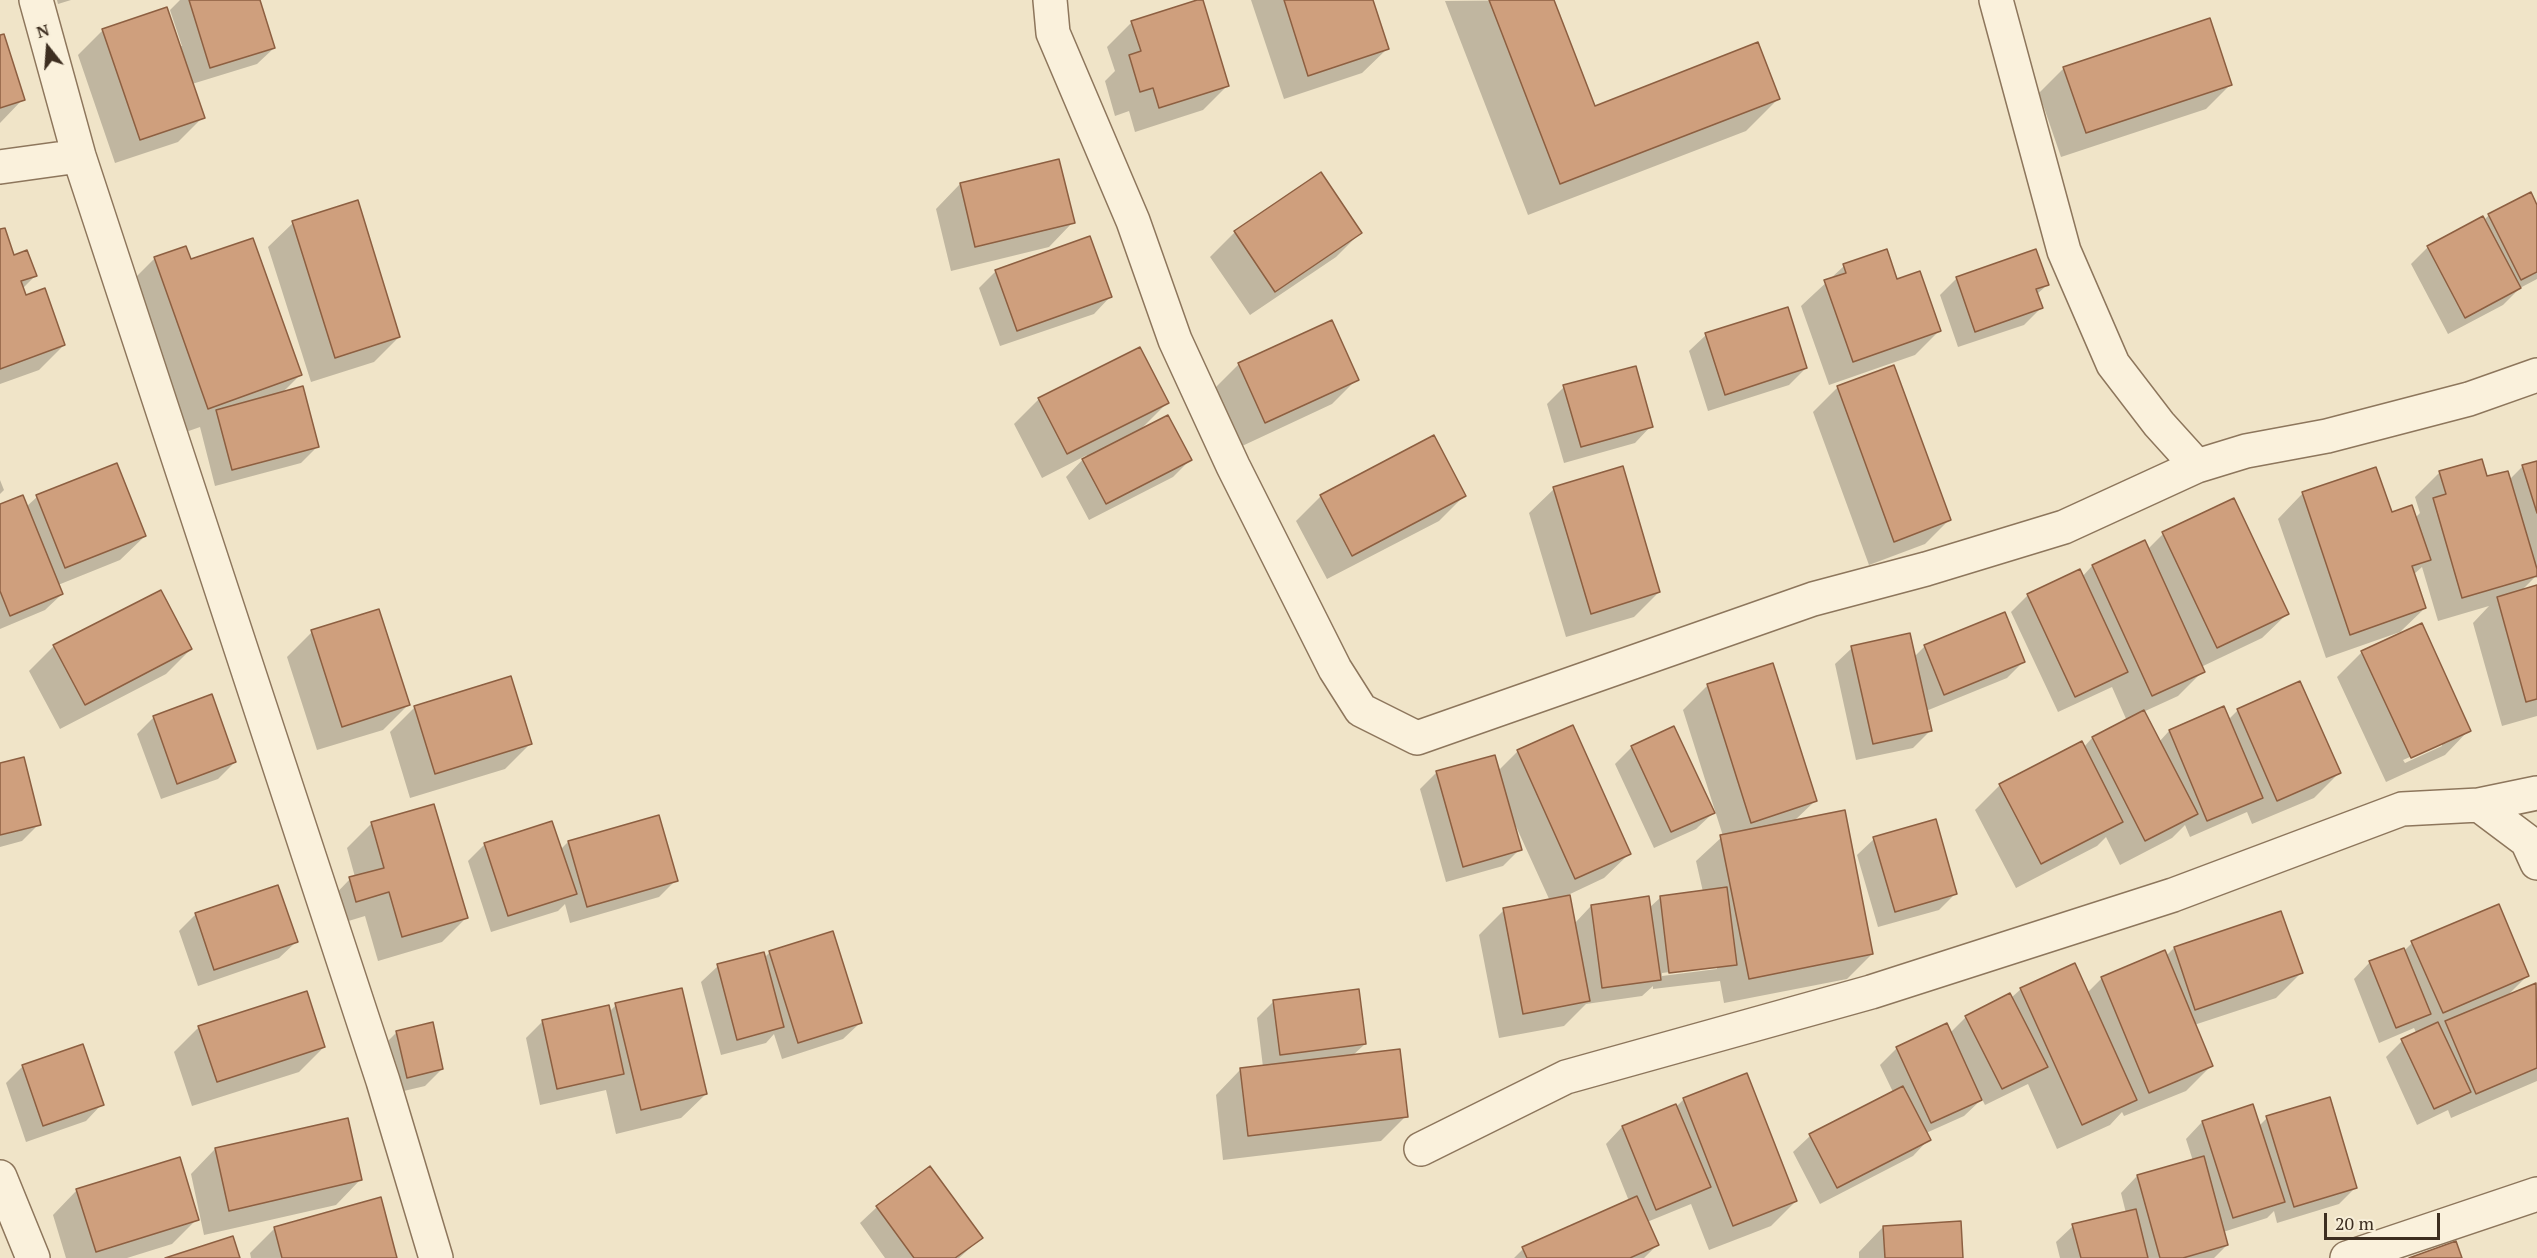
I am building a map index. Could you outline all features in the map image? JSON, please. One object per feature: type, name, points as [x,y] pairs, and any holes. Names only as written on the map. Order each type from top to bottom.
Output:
[{"type":"street","points":[[36,0],[79,156],[383,1081],[436,1258]]},
{"type":"street","points":[[1050,0],[1053,33],[1133,221],[1175,340],[1233,466],[1335,669],[1361,710],[1417,738],[1813,599],[1926,569],[2064,527],[2197,466],[2246,451],[2327,436],[2469,399],[2537,375]]},
{"type":"street","points":[[1996,0],[2064,251],[2113,364],[2158,424],[2197,466]]},
{"type":"street","points":[[0,167],[79,156]]},
{"type":"street","points":[[1421,1149],[1566,1077],[1882,989],[2173,895],[2402,808],[2479,805],[2537,793]]},
{"type":"street","points":[[2479,805],[2527,841],[2537,863]]},
{"type":"street","points":[[0,1177],[33,1258]]},
{"type":"street","points":[[2347,1258],[2537,1194]]},
{"type":"building","points":[[189,0],[260,0],[275,48],[210,68]]},
{"type":"building","points":[[1203,0],[1229,86],[1159,108],[1153,88],[1140,92],[1129,55],[1141,51],[1131,21]]},
{"type":"building","points":[[1284,0],[1373,0],[1389,49],[1308,76]]},
{"type":"building","points":[[1489,0],[1554,0],[1595,106],[1758,42],[1780,99],[1560,184]]},
{"type":"building","points":[[167,7],[205,118],[140,140],[102,29]]},
{"type":"building","points":[[2210,18],[2232,85],[2086,133],[2063,67]]},
{"type":"building","points":[[4,34],[25,100],[0,108],[0,35]]},
{"type":"building","points":[[1059,159],[1075,223],[975,247],[960,183]]},
{"type":"building","points":[[1321,172],[1362,233],[1275,292],[1234,231]]},
{"type":"building","points":[[2531,192],[2537,205],[2537,272],[2521,280],[2488,214]]},
{"type":"building","points":[[358,200],[400,337],[335,358],[292,221]]},
{"type":"building","points":[[2483,216],[2521,288],[2465,318],[2427,246]]},
{"type":"building","points":[[5,228],[14,255],[27,250],[37,276],[21,281],[26,295],[45,288],[65,345],[0,369],[0,229]]},
{"type":"building","points":[[1090,236],[1112,297],[1017,331],[995,270]]},
{"type":"building","points":[[253,238],[302,375],[208,409],[154,257],[186,246],[191,259]]},
{"type":"building","points":[[1887,249],[1897,279],[1920,271],[1941,331],[1853,362],[1824,280],[1846,273],[1843,264]]},
{"type":"building","points":[[2036,249],[2049,285],[2036,289],[2043,308],[1975,332],[1956,277]]},
{"type":"building","points":[[1788,307],[1807,368],[1725,395],[1705,333]]},
{"type":"building","points":[[1332,320],[1359,380],[1265,423],[1238,363]]},
{"type":"building","points":[[1140,347],[1169,403],[1067,454],[1038,398]]},
{"type":"building","points":[[1894,365],[1951,520],[1894,542],[1837,386]]},
{"type":"building","points":[[1636,366],[1653,427],[1581,447],[1563,385]]},
{"type":"building","points":[[303,386],[319,447],[232,470],[216,410]]},
{"type":"building","points":[[1168,415],[1192,460],[1106,504],[1082,459]]},
{"type":"building","points":[[1434,435],[1466,496],[1352,556],[1320,495]]},
{"type":"building","points":[[2482,459],[2487,476],[2508,471],[2537,569],[2537,576],[2462,598],[2433,498],[2446,494],[2439,471]]},
{"type":"building","points":[[2537,461],[2537,513],[2522,465]]},
{"type":"building","points":[[117,463],[146,536],[65,568],[36,495]]},
{"type":"building","points":[[1623,466],[1660,592],[1591,614],[1553,487]]},
{"type":"building","points":[[2376,467],[2392,512],[2412,505],[2431,560],[2412,566],[2426,608],[2350,635],[2302,492]]},
{"type":"building","points":[[23,495],[63,594],[10,616],[0,591],[0,504]]},
{"type":"building","points":[[2234,498],[2289,614],[2217,648],[2162,532]]},
{"type":"building","points":[[2145,540],[2205,672],[2152,696],[2092,565]]},
{"type":"building","points":[[2080,569],[2128,672],[2075,697],[2027,594]]},
{"type":"building","points":[[2537,585],[2537,699],[2526,702],[2497,597]]},
{"type":"building","points":[[161,590],[192,649],[85,705],[53,645]]},
{"type":"building","points":[[379,609],[410,705],[342,727],[311,630]]},
{"type":"building","points":[[2005,612],[2025,662],[1944,695],[1924,645]]},
{"type":"building","points":[[2422,623],[2471,731],[2411,758],[2361,651]]},
{"type":"building","points":[[1910,633],[1932,731],[1873,744],[1851,646]]},
{"type":"building","points":[[1773,663],[1817,801],[1751,823],[1707,684]]},
{"type":"building","points":[[511,676],[532,744],[435,774],[414,706]]},
{"type":"building","points":[[2300,681],[2341,773],[2277,801],[2237,709]]},
{"type":"building","points":[[212,694],[236,762],[177,784],[153,716]]},
{"type":"building","points":[[2224,706],[2263,798],[2207,821],[2169,730]]},
{"type":"building","points":[[2144,710],[2198,814],[2145,841],[2092,737]]},
{"type":"building","points":[[1573,725],[1631,854],[1575,879],[1517,750]]},
{"type":"building","points":[[1674,726],[1715,813],[1671,832],[1631,746]]},
{"type":"building","points":[[2082,741],[2123,822],[2041,864],[1999,784]]},
{"type":"building","points":[[1495,755],[1522,850],[1463,867],[1436,771]]},
{"type":"building","points":[[24,757],[41,825],[0,835],[0,763]]},
{"type":"building","points":[[434,804],[468,918],[402,937],[389,892],[356,902],[349,877],[384,868],[371,822]]},
{"type":"building","points":[[1845,810],[1873,954],[1749,979],[1720,835]]},
{"type":"building","points":[[659,815],[678,881],[587,907],[568,841]]},
{"type":"building","points":[[1936,819],[1957,894],[1895,912],[1873,837]]},
{"type":"building","points":[[552,821],[577,894],[508,916],[484,843]]},
{"type":"building","points":[[278,885],[298,942],[214,970],[195,913]]},
{"type":"building","points":[[1727,887],[1737,965],[1669,973],[1660,896]]},
{"type":"building","points":[[1570,895],[1590,1001],[1523,1014],[1503,908]]},
{"type":"building","points":[[1649,896],[1661,980],[1602,988],[1591,905]]},
{"type":"building","points":[[2499,904],[2529,976],[2443,1013],[2411,941]]},
{"type":"building","points":[[2281,911],[2303,973],[2195,1010],[2174,947]]},
{"type":"building","points":[[833,931],[862,1023],[798,1043],[769,951]]},
{"type":"building","points":[[2404,948],[2431,1014],[2396,1028],[2369,961]]},
{"type":"building","points":[[2165,950],[2213,1066],[2149,1093],[2101,977]]},
{"type":"building","points":[[764,952],[784,1027],[737,1040],[717,964]]},
{"type":"building","points":[[2075,963],[2137,1100],[2082,1125],[2020,988]]},
{"type":"building","points":[[2536,983],[2537,1068],[2476,1094],[2445,1021]]},
{"type":"building","points":[[682,988],[707,1094],[641,1110],[615,1003]]},
{"type":"building","points":[[1359,989],[1366,1044],[1280,1055],[1273,1000]]},
{"type":"building","points":[[307,991],[325,1047],[217,1082],[198,1026]]},
{"type":"building","points":[[2010,993],[2048,1067],[2002,1089],[1965,1016]]},
{"type":"building","points":[[609,1005],[624,1074],[557,1089],[542,1020]]},
{"type":"building","points":[[433,1022],[443,1069],[407,1078],[396,1031]]},
{"type":"building","points":[[2438,1022],[2471,1092],[2434,1109],[2401,1039]]},
{"type":"building","points":[[1947,1023],[1982,1100],[1931,1123],[1896,1047]]},
{"type":"building","points":[[83,1044],[104,1105],[43,1126],[22,1065]]},
{"type":"building","points":[[1400,1049],[1408,1117],[1248,1136],[1240,1068]]},
{"type":"building","points":[[1747,1073],[1797,1201],[1733,1226],[1683,1098]]},
{"type":"building","points":[[1903,1086],[1931,1140],[1837,1188],[1809,1134]]},
{"type":"building","points":[[2330,1097],[2357,1188],[2294,1207],[2266,1116]]},
{"type":"building","points":[[1676,1104],[1711,1187],[1656,1210],[1622,1126]]},
{"type":"building","points":[[2253,1104],[2285,1202],[2233,1218],[2202,1121]]},
{"type":"building","points":[[348,1118],[362,1180],[229,1211],[215,1148]]},
{"type":"building","points":[[2204,1156],[2228,1245],[2183,1258],[2160,1258],[2137,1175]]},
{"type":"building","points":[[180,1157],[199,1220],[96,1252],[76,1189]]},
{"type":"building","points":[[930,1166],[983,1238],[955,1258],[914,1258],[876,1206]]},
{"type":"building","points":[[1637,1196],[1659,1245],[1630,1258],[1527,1258],[1522,1247]]},
{"type":"building","points":[[381,1197],[397,1258],[282,1258],[274,1227]]},
{"type":"building","points":[[2136,1209],[2148,1258],[2081,1258],[2072,1224]]},
{"type":"building","points":[[1961,1221],[1963,1258],[1885,1258],[1883,1226]]},
{"type":"building","points":[[233,1236],[240,1258],[165,1258]]},
{"type":"building","points":[[2456,1241],[2462,1258],[2409,1258]]}]
